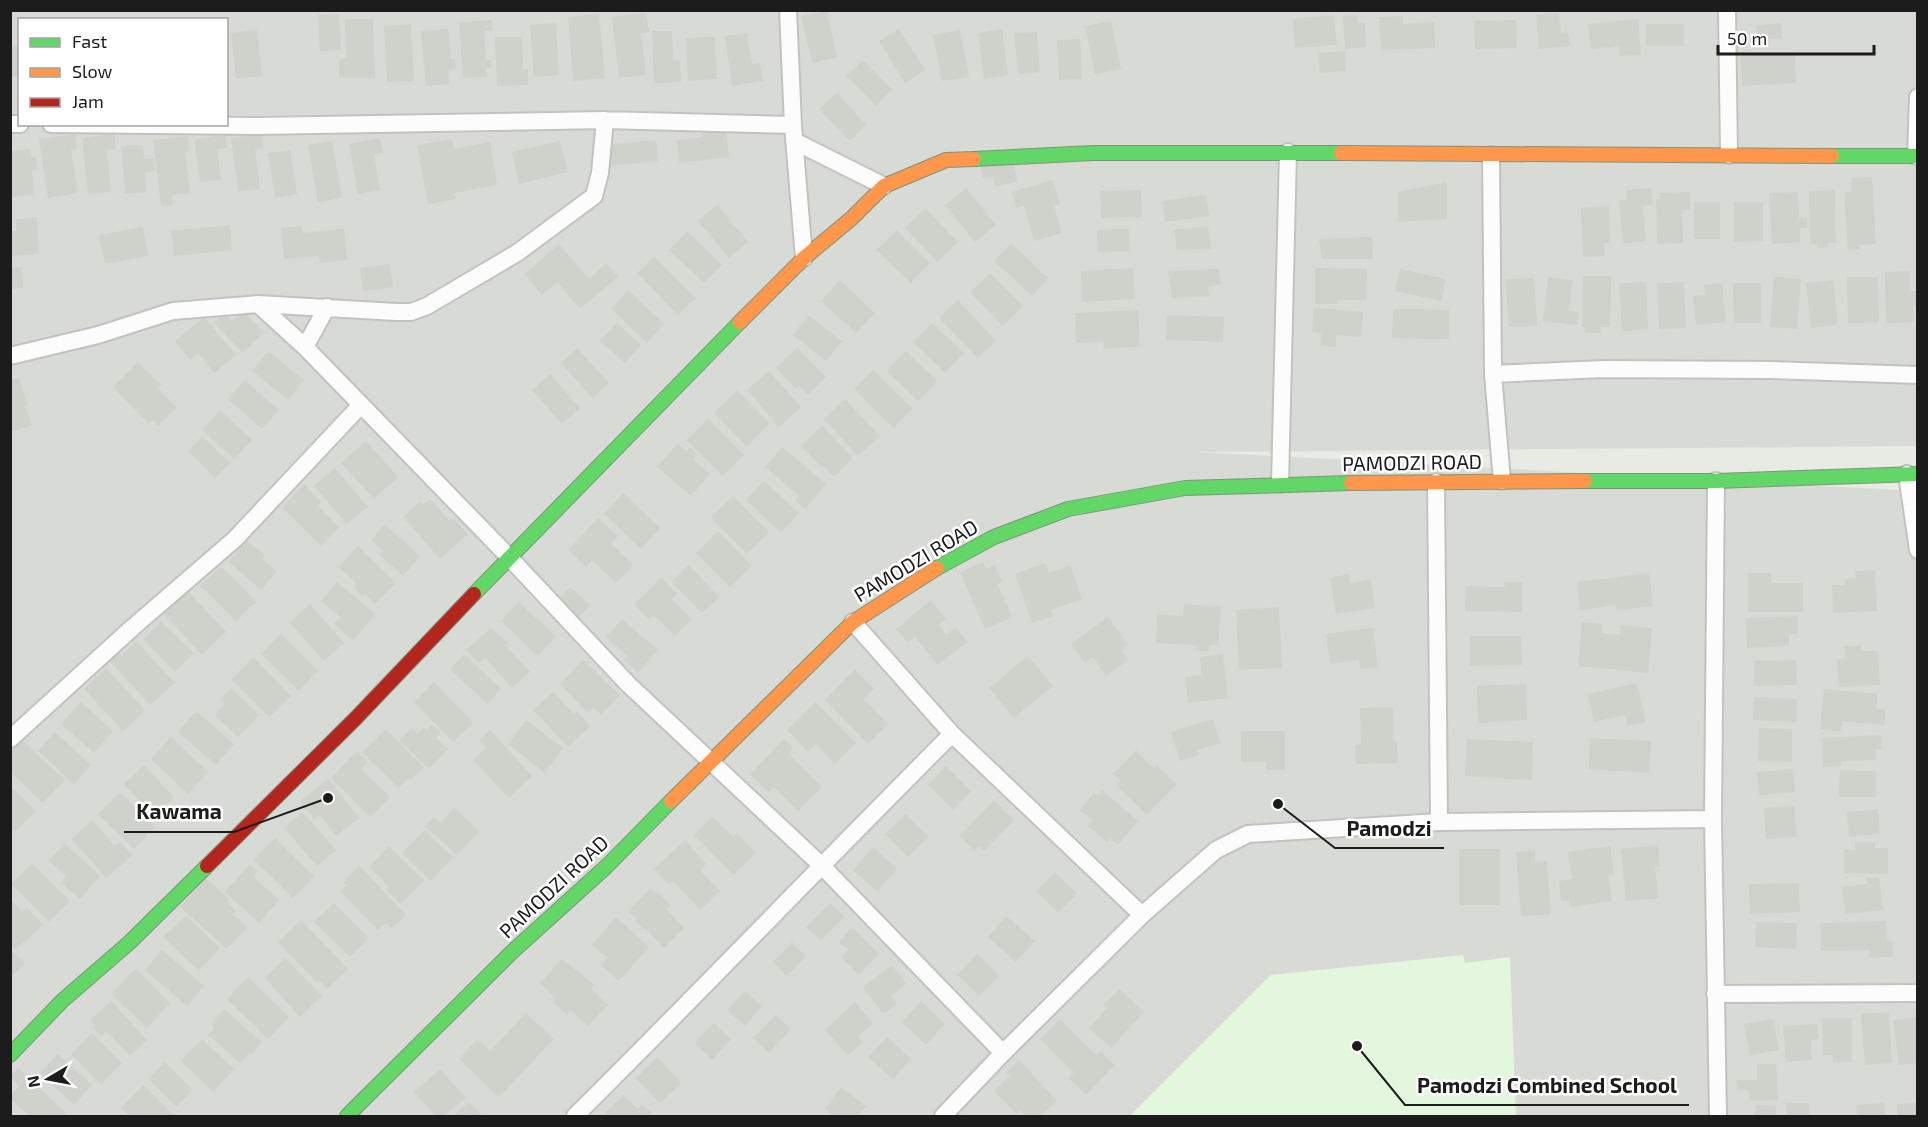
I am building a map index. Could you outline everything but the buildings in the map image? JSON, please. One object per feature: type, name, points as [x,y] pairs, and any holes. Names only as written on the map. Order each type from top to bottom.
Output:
[{"type":"street","points":[[788,10],[794,133],[804,258]]},
{"type":"street","points":[[1727,10],[1729,155]]},
{"type":"street","points":[[10,1055],[62,1001],[130,942],[194,880],[364,710],[508,557],[804,258],[852,218],[884,186],[946,160],[1093,153],[1917,156],[1917,97]]},
{"type":"street","points":[[10,356],[98,334],[173,310],[258,304],[411,312],[427,306],[517,253],[594,196],[600,173],[605,120]]},
{"type":"street","points":[[228,126],[605,120],[794,133],[884,186]]},
{"type":"street","points":[[1280,484],[1288,152]]},
{"type":"street","points":[[1491,155],[1493,374],[1502,481]]},
{"type":"street","points":[[258,304],[305,347],[628,684],[821,865],[1003,1053]]},
{"type":"street","points":[[305,347],[327,307]]},
{"type":"street","points":[[1493,374],[1627,369],[1770,370],[1917,375]]},
{"type":"street","points":[[10,739],[132,628],[235,539],[360,406]]},
{"type":"street","points":[[1912,474],[1917,550]]},
{"type":"street","name":"PAMODZI ROAD","points":[[347,1116],[512,952],[607,866],[853,622],[939,566],[994,537],[1068,509],[1185,488],[1280,484],[1502,481],[1716,481],[1912,474]]},
{"type":"street","points":[[1716,481],[1713,819],[1718,1116]]},
{"type":"street","points":[[1436,482],[1439,822]]},
{"type":"street","points":[[853,622],[952,734],[1142,915]]},
{"type":"street","points":[[575,1116],[952,734]]},
{"type":"street","points":[[943,1116],[1142,915],[1216,850],[1248,834],[1439,822],[1713,819]]},
{"type":"street","points":[[1715,994],[1917,993]]},
{"type":"shaded area","points":[[10,11],[1917,11],[1917,446],[1199,452],[1917,491],[1917,1116],[11,1116]]},
{"type":"shaded area","points":[[1463,955],[1465,963],[1510,957],[1516,1116],[1130,1116],[1271,975]]},
{"type":"traffic: fast","points":[[974,159],[1093,153],[1341,153]]},
{"type":"traffic: fast","points":[[1832,156],[1918,156]]},
{"type":"traffic: fast","points":[[474,594],[740,322]]},
{"type":"traffic: fast","points":[[1585,481],[1716,481],[1918,474]]},
{"type":"traffic: fast","points":[[937,568],[994,537],[1068,509],[1185,488],[1351,483]]},
{"type":"traffic: fast","points":[[347,1116],[512,952],[607,866],[671,801]]},
{"type":"traffic: fast","points":[[10,1055],[62,1001],[130,942],[207,866]]},
{"type":"traffic: slow","points":[[1341,153],[1832,156]]},
{"type":"traffic: slow","points":[[740,322],[804,258],[852,218],[884,186],[946,160],[974,159]]},
{"type":"traffic: slow","points":[[1351,483],[1585,481]]},
{"type":"traffic: slow","points":[[671,801],[853,622],[937,568]]},
{"type":"traffic: jam","points":[[207,866],[356,718],[474,594]]},
{"type":"place","name":"Kawama","points":[[328,798]]},
{"type":"place","name":"Pamodzi","points":[[1278,804]]},
{"type":"place","name":"Pamodzi Combined School","points":[[1357,1046]]}]
